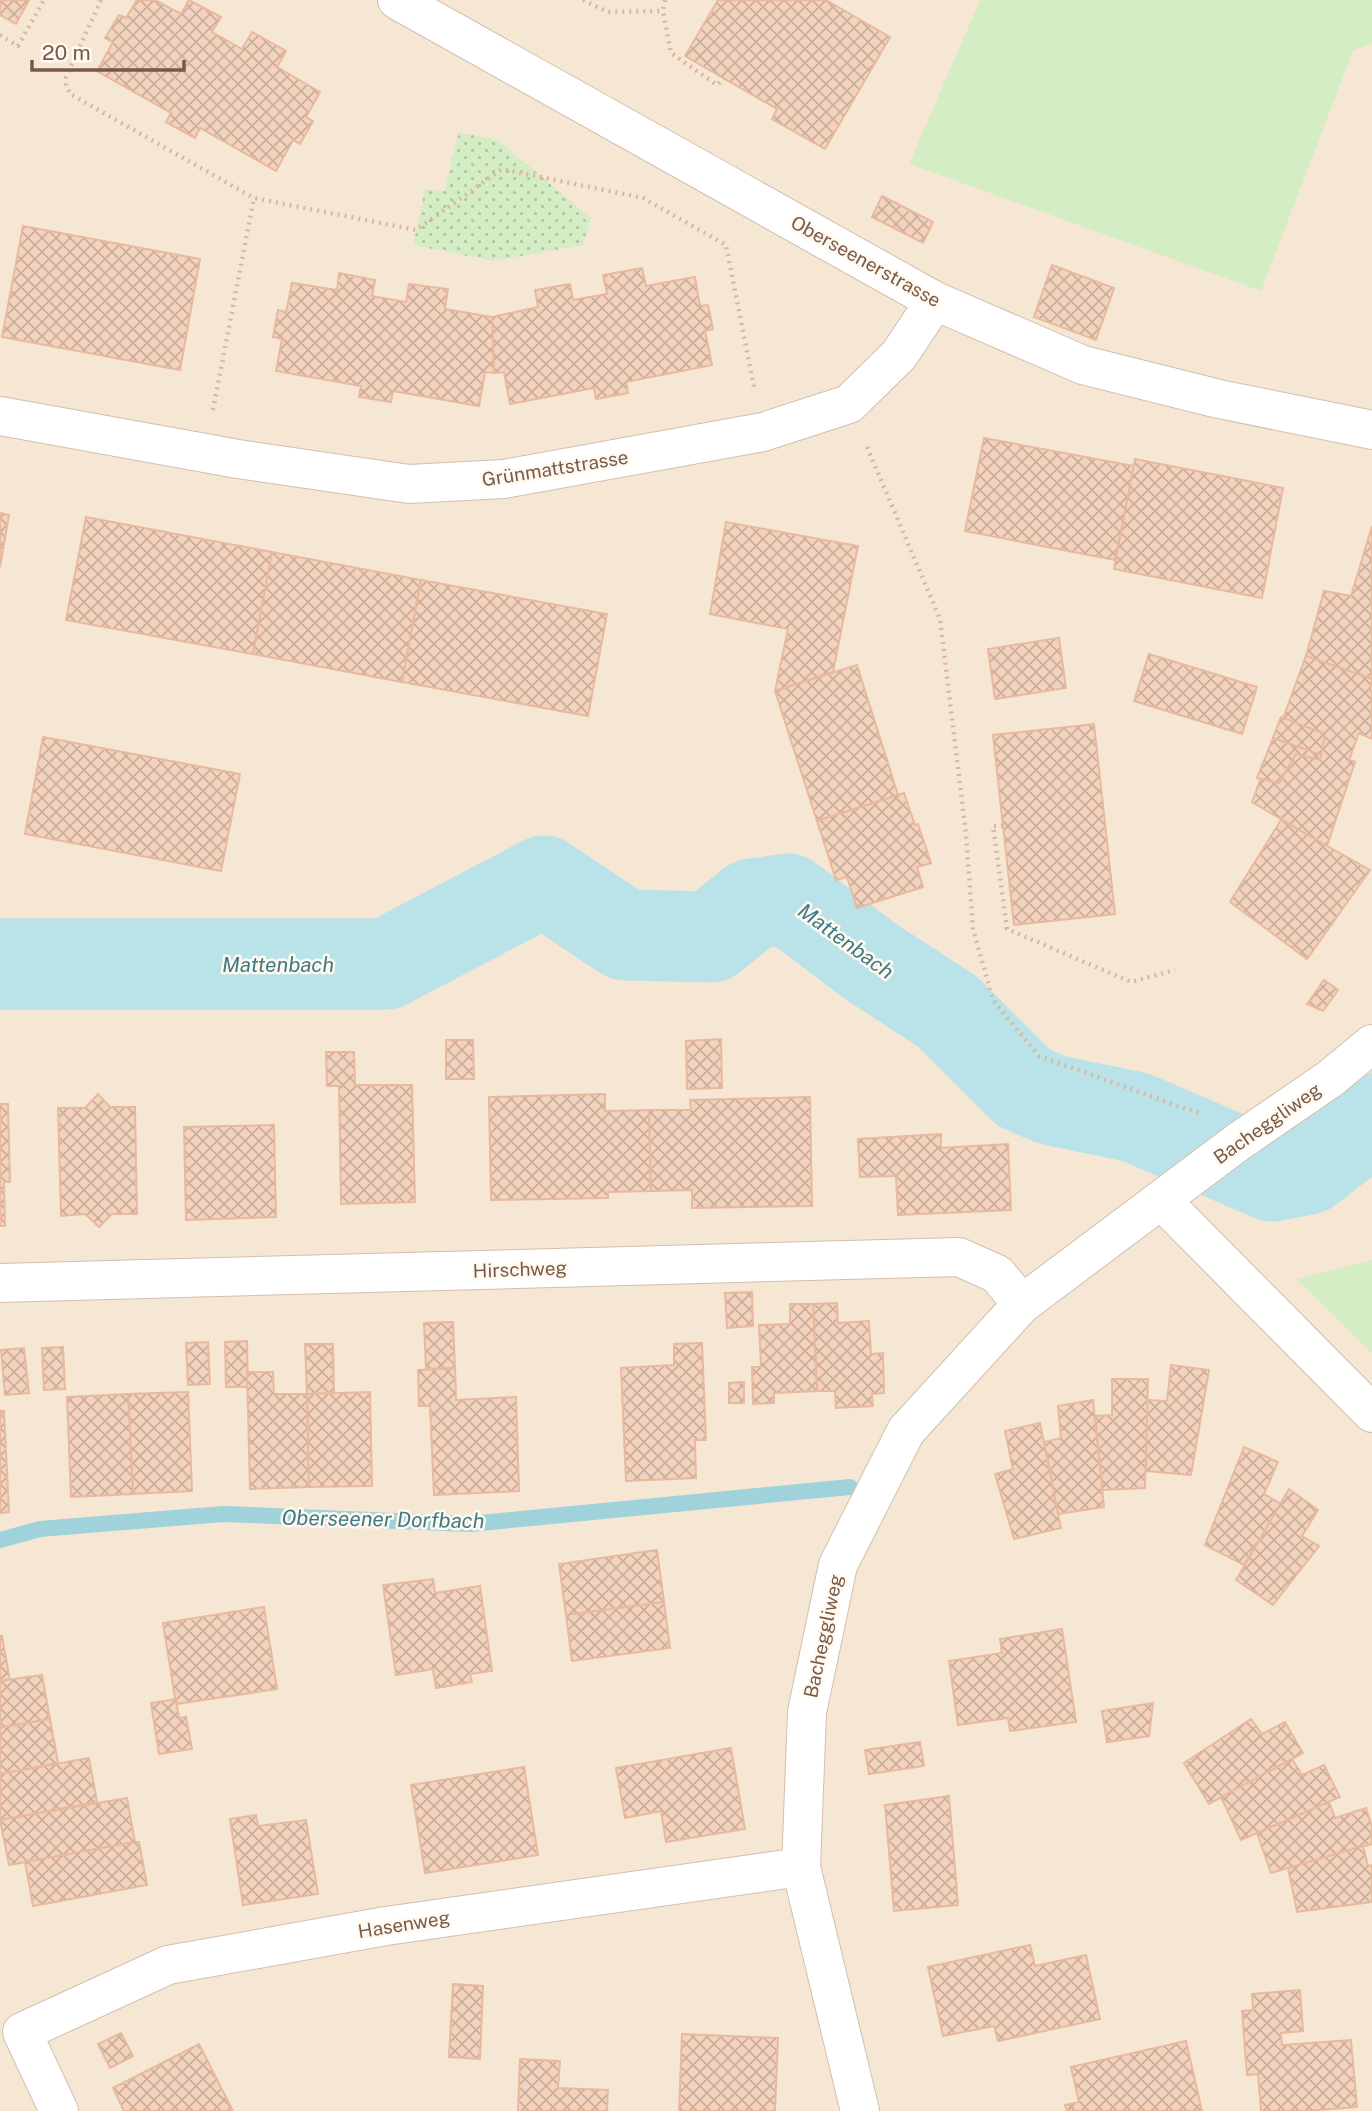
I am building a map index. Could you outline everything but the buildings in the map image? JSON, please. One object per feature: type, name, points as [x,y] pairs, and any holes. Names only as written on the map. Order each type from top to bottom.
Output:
[{"type":"street","name":"Oberseenerstrasse","points":[[397,0],[935,301],[1083,365],[1219,399],[1372,430]]},
{"type":"street","name":"Grünmattstrasse","points":[[0,416],[204,453],[409,484],[504,479],[763,432],[849,404],[898,355],[935,301]]},
{"type":"street","name":"Bacheggliweg","points":[[860,2111],[801,1867],[807,1712],[838,1565],[906,1431],[1022,1304],[1372,1044]]},
{"type":"street","points":[[1161,1200],[1372,1413]]},
{"type":"street","name":"Hirschweg","points":[[0,1283],[959,1257],[997,1274],[1022,1304]]},
{"type":"street","name":"Hasenweg","points":[[59,2111],[22,2032],[168,1965],[386,1926],[801,1867]]},
{"type":"path","points":[[0,35],[18,46],[44,0]]},
{"type":"path","points":[[101,0],[66,78],[70,94],[254,198],[416,230],[502,169],[643,198],[726,245],[763,432]]},
{"type":"path","points":[[583,0],[608,12],[663,11]]},
{"type":"path","points":[[665,0],[663,11],[671,53],[717,85],[724,78]]},
{"type":"path","points":[[204,453],[254,198]]},
{"type":"path","points":[[849,404],[940,619],[966,834],[973,929],[993,1000],[1039,1056],[1233,1146]]},
{"type":"path","points":[[1003,826],[993,826],[1007,929],[1131,982],[1175,970]]},
{"type":"shaded area","points":[[0,0],[1372,0],[1372,2111],[0,2111]]},
{"type":"green space","points":[[980,0],[1372,0],[1372,43],[1353,51],[1261,291],[909,164]]},
{"type":"green space","points":[[459,132],[499,141],[591,218],[583,245],[493,261],[413,245],[425,189],[444,191]]},
{"type":"green space","points":[[1372,1260],[1372,1353],[1296,1279]]},
{"type":"waterway","name":"Mattenbach","points":[[0,964],[386,964],[544,881],[625,935],[711,937],[752,904],[788,899],[870,961],[948,1012],[1024,1088],[1052,1100],[1135,1117],[1272,1176],[1308,1169],[1372,1119]]},
{"type":"waterway","name":"Oberseener Dorfbach","points":[[0,1540],[40,1529],[223,1514],[470,1524],[850,1487]]}]
